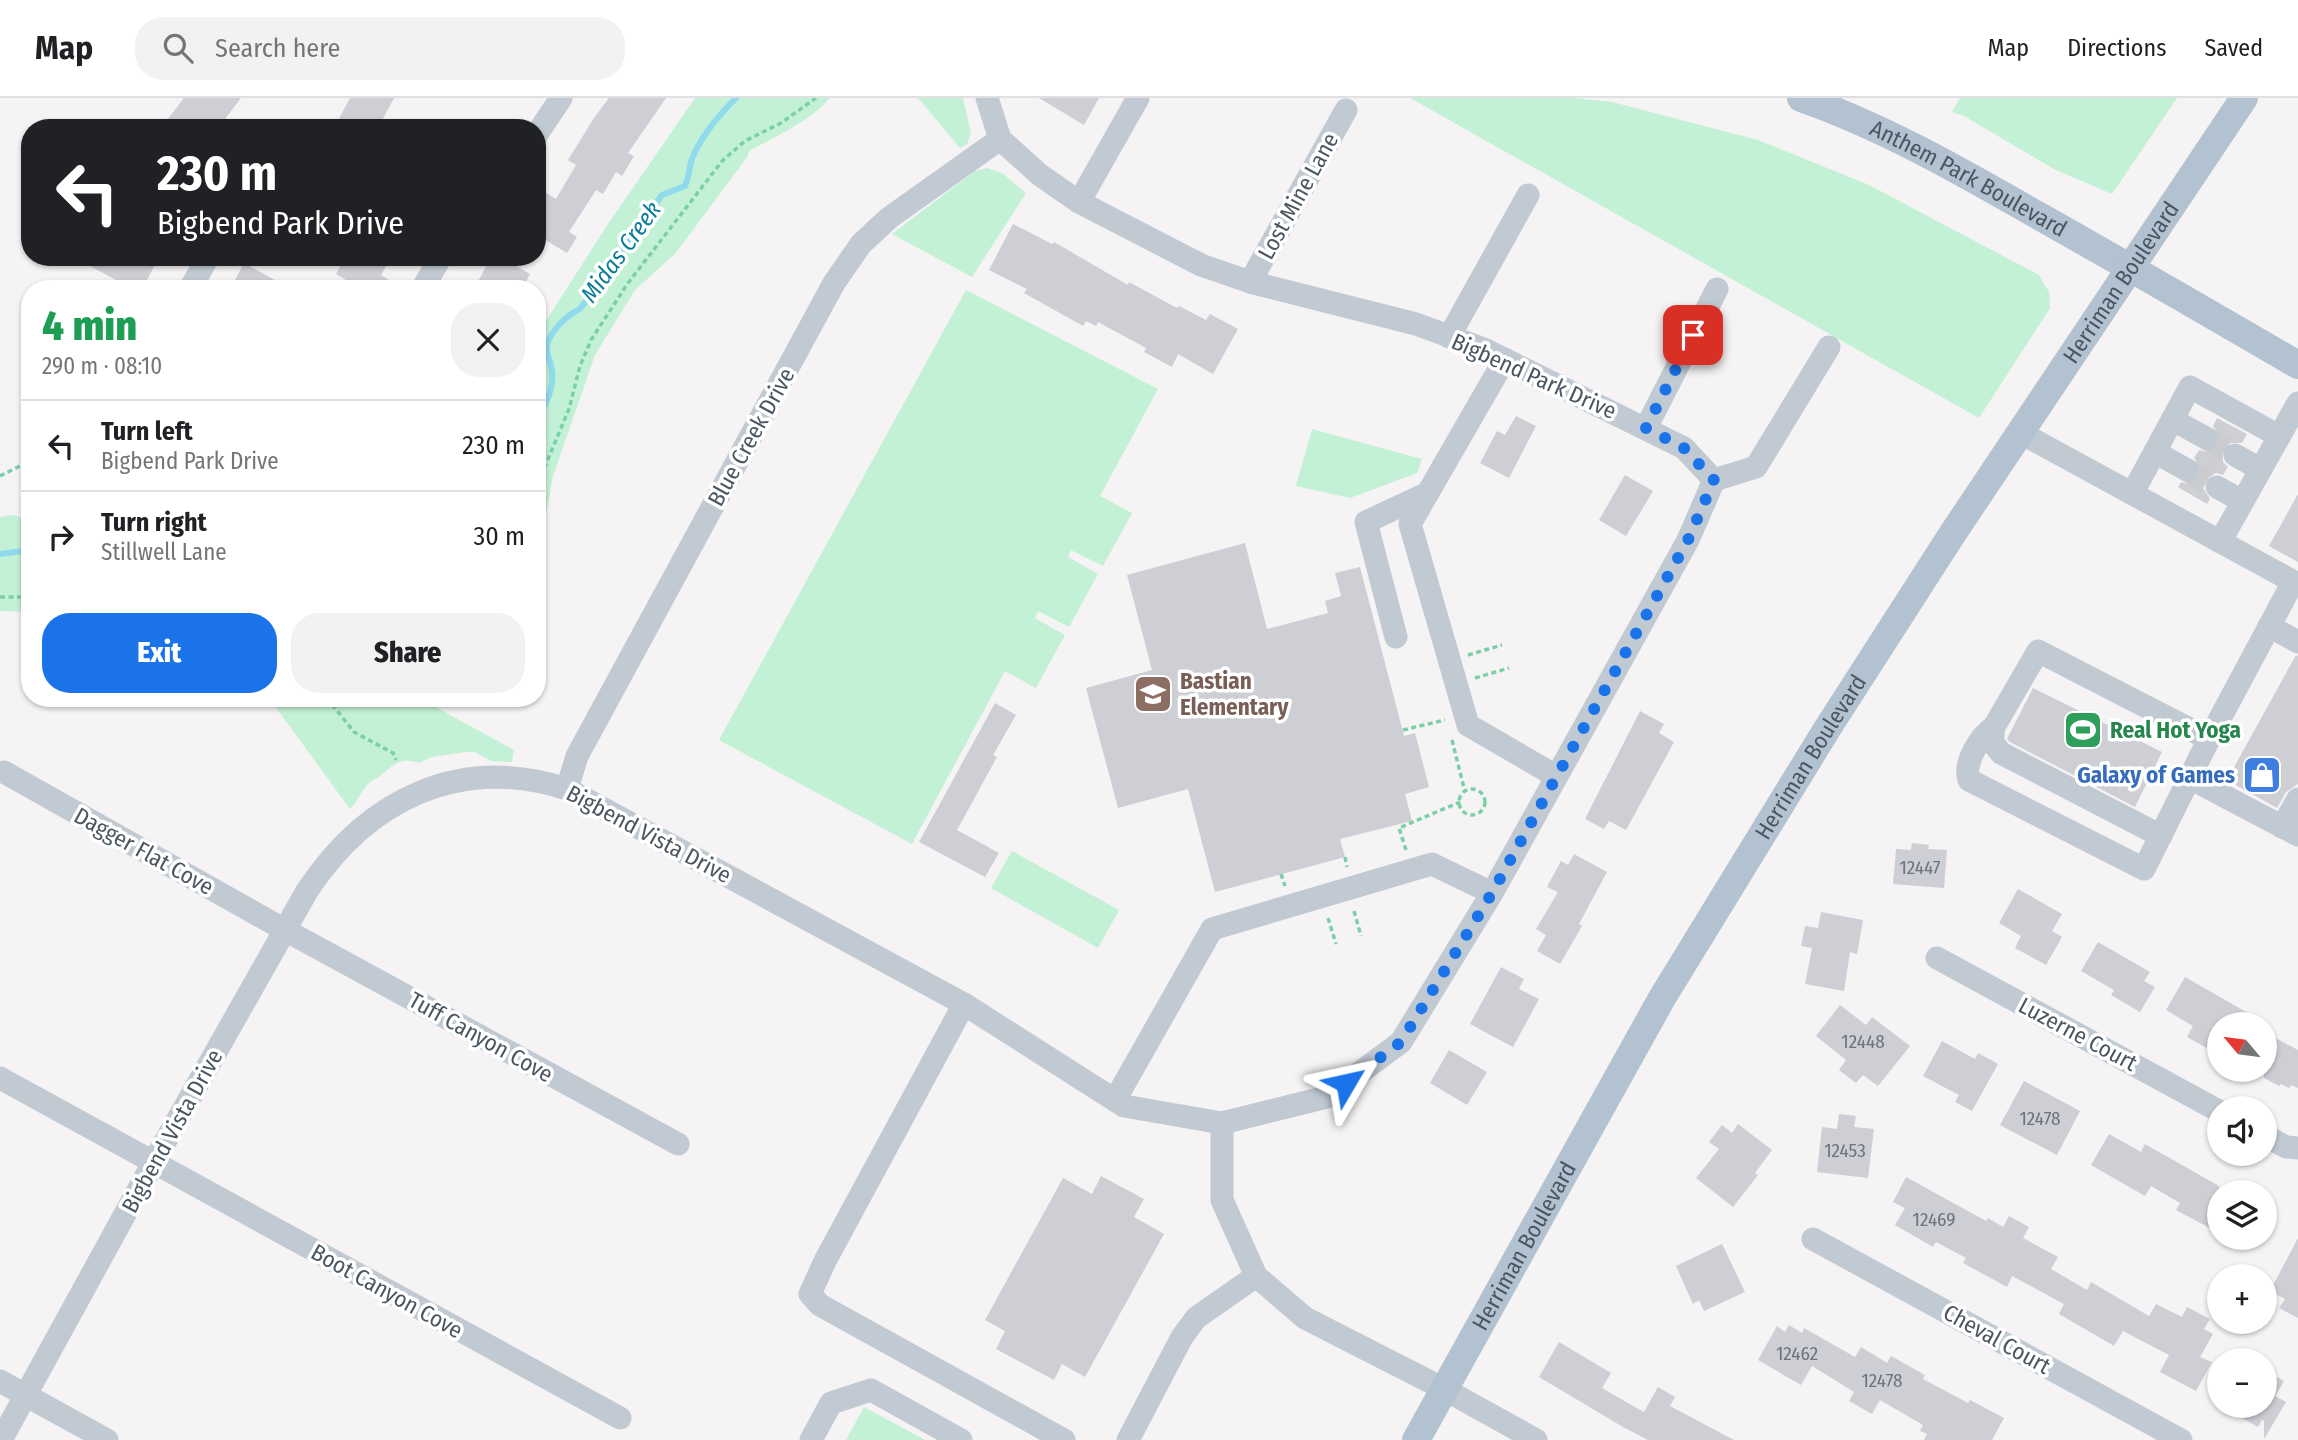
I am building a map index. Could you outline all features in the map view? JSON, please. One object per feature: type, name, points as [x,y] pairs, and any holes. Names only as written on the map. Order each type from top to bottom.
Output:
[{"type":"main road","name":"Anthem Park Boulevard","points":[[1801,98],[1828,107],[1979,182],[2298,365]]},
{"type":"main road","name":"Herriman Boulevard","points":[[1416,1440],[1662,998],[1827,729],[2244,98]]},
{"type":"street","points":[[546,120],[561,98]]},
{"type":"street","name":"Bigbend Park Drive","points":[[986,98],[1000,139],[1040,175],[1079,202],[1201,265],[1250,282],[1416,324],[1505,359],[1684,448],[1714,480]]},
{"type":"street","points":[[1079,202],[1138,98]]},
{"type":"street","name":"Lost Mine Lane","points":[[1250,282],[1346,110]]},
{"type":"street","name":"Blue Creek Drive","points":[[567,789],[577,757],[834,283],[861,244],[889,218],[1000,139]]},
{"type":"street","points":[[1449,337],[1528,195]]},
{"type":"street","points":[[1646,428],[1717,289]]},
{"type":"street","points":[[1536,1440],[1444,1389],[1305,1318],[1256,1276],[1222,1200],[1222,1123],[1327,1097],[1401,1042],[1492,893],[1688,540],[1714,480],[1756,467],[1829,347]]},
{"type":"street","points":[[1505,359],[1410,524],[1468,725],[1556,776]]},
{"type":"street","points":[[2132,494],[2190,387],[2279,436]]},
{"type":"street","points":[[2220,542],[2298,403]]},
{"type":"street","points":[[2173,420],[2206,438]]},
{"type":"street","points":[[1994,727],[1986,732],[1968,766],[1969,780],[2144,869],[2210,738],[2296,583],[2021,433]]},
{"type":"street","points":[[2155,452],[2188,470]]},
{"type":"street","points":[[2235,455],[2260,469]]},
{"type":"street","points":[[2217,487],[2242,501]]},
{"type":"street","points":[[1396,636],[1366,522],[1428,494]]},
{"type":"street","points":[[2270,626],[2298,642]]},
{"type":"street","points":[[2161,836],[2001,753],[1992,742],[1994,727],[2038,650],[2210,738]]},
{"type":"street","name":"Dagger Flat Cove","points":[[4,772],[285,930]]},
{"type":"street","name":"Bigbend Vista Drive","points":[[1,1440],[307,891],[334,854],[369,821],[401,801],[439,785],[487,777],[525,778],[567,789],[964,1004],[1124,1106],[1222,1123]]},
{"type":"street","points":[[2190,778],[2290,831],[2298,799]]},
{"type":"street","points":[[1115,1100],[1212,929],[1432,864],[1492,893]]},
{"type":"street","name":"Tuff Canyon Cove","points":[[285,930],[678,1144]]},
{"type":"street","name":"Luzerne Court","points":[[1937,958],[2207,1104]]},
{"type":"street","points":[[964,1004],[825,1261],[810,1294],[820,1305],[1063,1440]]},
{"type":"street","name":"Boot Canyon Cove","points":[[0,1078],[620,1418]]},
{"type":"street","points":[[2277,1142],[2286,1147],[2298,1148]]},
{"type":"street","name":"Cheval Court","points":[[1813,1239],[2181,1440]]},
{"type":"street","points":[[1128,1440],[1182,1337],[1196,1318],[1256,1276]]},
{"type":"street","points":[[0,1381],[107,1440]]},
{"type":"street","points":[[811,1440],[831,1403],[871,1390],[961,1440]]},
{"type":"path","points":[[546,462],[564,422],[580,366],[598,328],[628,283],[723,159],[745,141],[781,123],[816,98]]},
{"type":"path","points":[[0,476],[21,466]]},
{"type":"path","points":[[0,597],[21,597]]},
{"type":"path","points":[[1466,656],[1502,645]]},
{"type":"path","points":[[1473,678],[1509,668]]},
{"type":"path","points":[[334,707],[354,732],[393,753],[396,761]]},
{"type":"path","points":[[1403,730],[1447,719]]},
{"type":"path","points":[[1406,850],[1399,828],[1460,802],[1465,792],[1450,732]]},
{"type":"path","points":[[1460,802],[1462,810],[1469,815],[1478,814],[1484,808],[1485,800],[1480,793],[1473,790],[1465,792]]},
{"type":"path","points":[[1345,857],[1348,869]]},
{"type":"path","points":[[1281,874],[1286,888]]},
{"type":"path","points":[[1353,908],[1362,936]]},
{"type":"path","points":[[1328,916],[1336,944]]},
{"type":"green space","points":[[695,98],[830,98],[802,121],[749,151],[748,156],[675,254],[635,290],[595,355],[553,476],[546,515],[546,321],[608,224]]},
{"type":"green space","points":[[918,98],[963,98],[971,133],[967,144],[960,148]]},
{"type":"green space","points":[[1410,98],[1574,98],[1612,102],[1758,140],[1869,185],[2039,275],[2049,292],[2050,308],[1979,418]]},
{"type":"green space","points":[[1960,98],[2177,98],[2112,194],[2054,169],[1964,116],[1952,112]]},
{"type":"green space","points":[[987,168],[1002,173],[1026,193],[972,277],[892,234],[975,171]]},
{"type":"green space","points":[[966,290],[1158,389],[1100,496],[1132,513],[1103,566],[1071,550],[1068,557],[1098,574],[1069,627],[1038,611],[1035,618],[1065,635],[1036,688],[1005,671],[912,844],[719,740]]},
{"type":"green space","points":[[1312,429],[1422,459],[1417,473],[1350,498],[1296,486]]},
{"type":"green space","points":[[13,515],[21,517],[21,612],[0,611],[0,517]]},
{"type":"green space","points":[[276,707],[435,707],[514,750],[512,762],[491,761],[475,752],[431,757],[420,763],[402,761],[370,782],[350,809]]},
{"type":"green space","points":[[1012,851],[1119,910],[1098,948],[991,888]]},
{"type":"green space","points":[[864,1407],[925,1440],[846,1440]]},
{"type":"building","points":[[184,98],[241,98],[225,119],[168,119]]},
{"type":"building","points":[[350,98],[394,98],[383,119],[339,119]]},
{"type":"building","points":[[609,98],[666,98],[628,153],[634,156],[622,176],[616,172],[603,194],[596,190],[569,232],[577,237],[567,253],[546,240],[546,193],[556,199],[576,165],[568,160]]},
{"type":"building","points":[[1039,98],[1099,98],[1084,125]]},
{"type":"building","points":[[1013,224],[1052,244],[1054,242],[1128,285],[1129,282],[1177,308],[1179,306],[1206,320],[1210,314],[1238,329],[1213,374],[1178,354],[1172,367],[1144,352],[1146,348],[1098,322],[1096,326],[1086,321],[1083,326],[1024,293],[1027,289],[989,270]]},
{"type":"building","points":[[90,266],[154,266],[147,280],[116,280]]},
{"type":"building","points":[[242,266],[249,266],[275,280],[235,280]]},
{"type":"building","points":[[340,266],[386,266],[381,275],[389,280],[346,280],[336,274]]},
{"type":"building","points":[[486,266],[516,266],[530,274],[527,280],[479,280]]},
{"type":"building","points":[[1516,416],[1536,426],[1509,478],[1480,463],[1497,431],[1505,435]]},
{"type":"building","points":[[2217,418],[2247,434],[2242,443],[2228,443],[2223,449],[2223,462],[2228,467],[2223,475],[2216,473],[2205,480],[2203,488],[2210,499],[2207,504],[2178,487],[2181,482],[2188,484],[2199,477],[2201,469],[2194,458],[2199,450],[2207,452],[2218,445],[2220,437],[2213,426]]},
{"type":"building","points":[[1625,475],[1653,491],[1626,536],[1599,520]]},
{"type":"building","points":[[2298,494],[2298,562],[2269,546]]},
{"type":"building","points":[[1245,543],[1267,629],[1328,613],[1325,601],[1341,596],[1335,573],[1360,567],[1404,736],[1415,733],[1429,787],[1405,794],[1412,821],[1340,839],[1345,857],[1215,892],[1188,789],[1118,808],[1086,688],[1152,670],[1127,575]]},
{"type":"building","points":[[2296,655],[2298,784],[2286,792],[2277,808],[2227,780]]},
{"type":"building","points":[[2033,688],[2162,752],[2135,807],[2007,739]]},
{"type":"building","points":[[995,703],[1016,715],[993,755],[997,757],[957,830],[999,853],[985,877],[919,842]]},
{"type":"building","points":[[1640,711],[1664,724],[1659,733],[1674,742],[1626,830],[1609,821],[1604,829],[1585,819]]},
{"type":"building","points":[[1912,843],[1929,845],[1928,849],[1947,850],[1944,888],[1893,884],[1896,849],[1911,850]]},
{"type":"building","points":[[1574,854],[1607,872],[1579,924],[1582,926],[1560,964],[1537,951],[1546,935],[1536,929],[1558,892],[1547,887],[1561,861],[1568,865]]},
{"type":"building","points":[[2018,889],[2062,914],[2052,931],[2062,937],[2046,965],[2015,948],[2021,936],[1999,923]]},
{"type":"building","points":[[1821,912],[1863,920],[1857,954],[1850,952],[1844,991],[1805,984],[1812,948],[1801,946],[1805,926],[1818,928]]},
{"type":"building","points":[[2098,942],[2150,972],[2144,981],[2155,987],[2140,1012],[2111,995],[2114,990],[2081,971]]},
{"type":"building","points":[[1501,967],[1524,979],[1519,989],[1539,999],[1513,1047],[1470,1024]]},
{"type":"building","points":[[2185,977],[2246,1012],[2207,1012],[2207,1048],[2187,1037],[2193,1026],[2166,1010]]},
{"type":"building","points":[[1840,1005],[1866,1025],[1872,1017],[1910,1046],[1878,1086],[1863,1075],[1856,1083],[1839,1070],[1846,1060],[1816,1036]]},
{"type":"building","points":[[2277,1039],[2298,1050],[2298,1088],[2291,1085],[2289,1088],[2281,1084],[2279,1086],[2272,1082],[2277,1082]]},
{"type":"building","points":[[1942,1041],[1975,1059],[1978,1053],[1998,1064],[1972,1111],[1955,1102],[1959,1095],[1923,1076]]},
{"type":"building","points":[[1449,1050],[1487,1072],[1467,1105],[1430,1083]]},
{"type":"building","points":[[2024,1081],[2080,1111],[2057,1155],[2000,1125]]},
{"type":"building","points":[[1839,1114],[1856,1116],[1854,1127],[1874,1129],[1868,1178],[1817,1172],[1822,1127],[1837,1129]]},
{"type":"building","points":[[1738,1124],[1772,1150],[1755,1173],[1758,1175],[1733,1207],[1696,1178],[1719,1149],[1709,1142],[1722,1125],[1732,1133]]},
{"type":"building","points":[[2109,1134],[2141,1152],[2145,1144],[2208,1180],[2207,1227],[2176,1210],[2180,1203],[2151,1186],[2145,1196],[2091,1165]]},
{"type":"building","points":[[1101,1176],[1144,1199],[1134,1217],[1164,1234],[1085,1377],[1062,1364],[1054,1380],[996,1349],[1005,1331],[985,1320],[1063,1178],[1092,1194]]},
{"type":"building","points":[[1906,1177],[1986,1221],[1988,1218],[2003,1227],[2009,1216],[2029,1227],[2023,1238],[2058,1257],[2051,1269],[2087,1290],[2091,1282],[2149,1316],[2156,1304],[2182,1317],[2187,1307],[2207,1317],[2204,1329],[2207,1334],[2213,1334],[2200,1357],[2207,1360],[2207,1371],[2196,1391],[2160,1372],[2169,1355],[2123,1331],[2114,1346],[2059,1314],[2064,1304],[2012,1276],[2007,1287],[1963,1263],[1966,1258],[1936,1242],[1933,1247],[1895,1225],[1905,1208],[1893,1202]]},
{"type":"building","points":[[2298,1238],[2298,1318],[2279,1308],[2285,1299],[2277,1295],[2277,1278]]},
{"type":"building","points":[[1722,1244],[1745,1292],[1704,1311],[1699,1300],[1693,1304],[1676,1266]]},
{"type":"building","points":[[1789,1325],[1802,1333],[1804,1328],[1855,1357],[1861,1347],[1887,1363],[1891,1356],[1925,1375],[1923,1379],[1968,1403],[1970,1400],[2004,1418],[1992,1440],[1924,1440],[1927,1434],[1920,1431],[1923,1425],[1880,1400],[1872,1414],[1849,1401],[1854,1392],[1812,1366],[1801,1385],[1758,1360],[1777,1326],[1785,1332]]},
{"type":"building","points":[[1559,1342],[1611,1373],[1602,1388],[1633,1406],[1644,1412],[1658,1387],[1675,1397],[1670,1406],[1734,1440],[1648,1440],[1623,1427],[1539,1377]]},
{"type":"building","points":[[2277,1377],[2284,1381],[2277,1393]]},
{"type":"building","points":[[2277,1397],[2286,1402],[2277,1417]]},
{"type":"building","points":[[2242,1418],[2276,1418],[2264,1439],[2264,1421],[2262,1420],[2258,1427]]},
{"type":"waterway","name":"Midas Creek","points":[[546,403],[552,373],[547,348],[552,334],[565,319],[580,309],[662,195],[685,186],[700,142],[736,98]]},
{"type":"waterway","name":"Midas Creek","points":[[0,554],[21,551]]},
{"type":"tunnel","points":[[2206,438],[2235,455]]},
{"type":"tunnel","points":[[2187,470],[2217,487]]},
{"type":"place","name":"Bastian Elementary","points":[[1153,694]]},
{"type":"place","name":"Real Hot Yoga","points":[[2083,730]]},
{"type":"place","name":"Galaxy of Games","points":[[2262,775]]},
{"type":"route","points":[[1346,1083],[1401,1042],[1492,893],[1688,540],[1714,480],[1684,448],[1646,428],[1693,335]]}]
